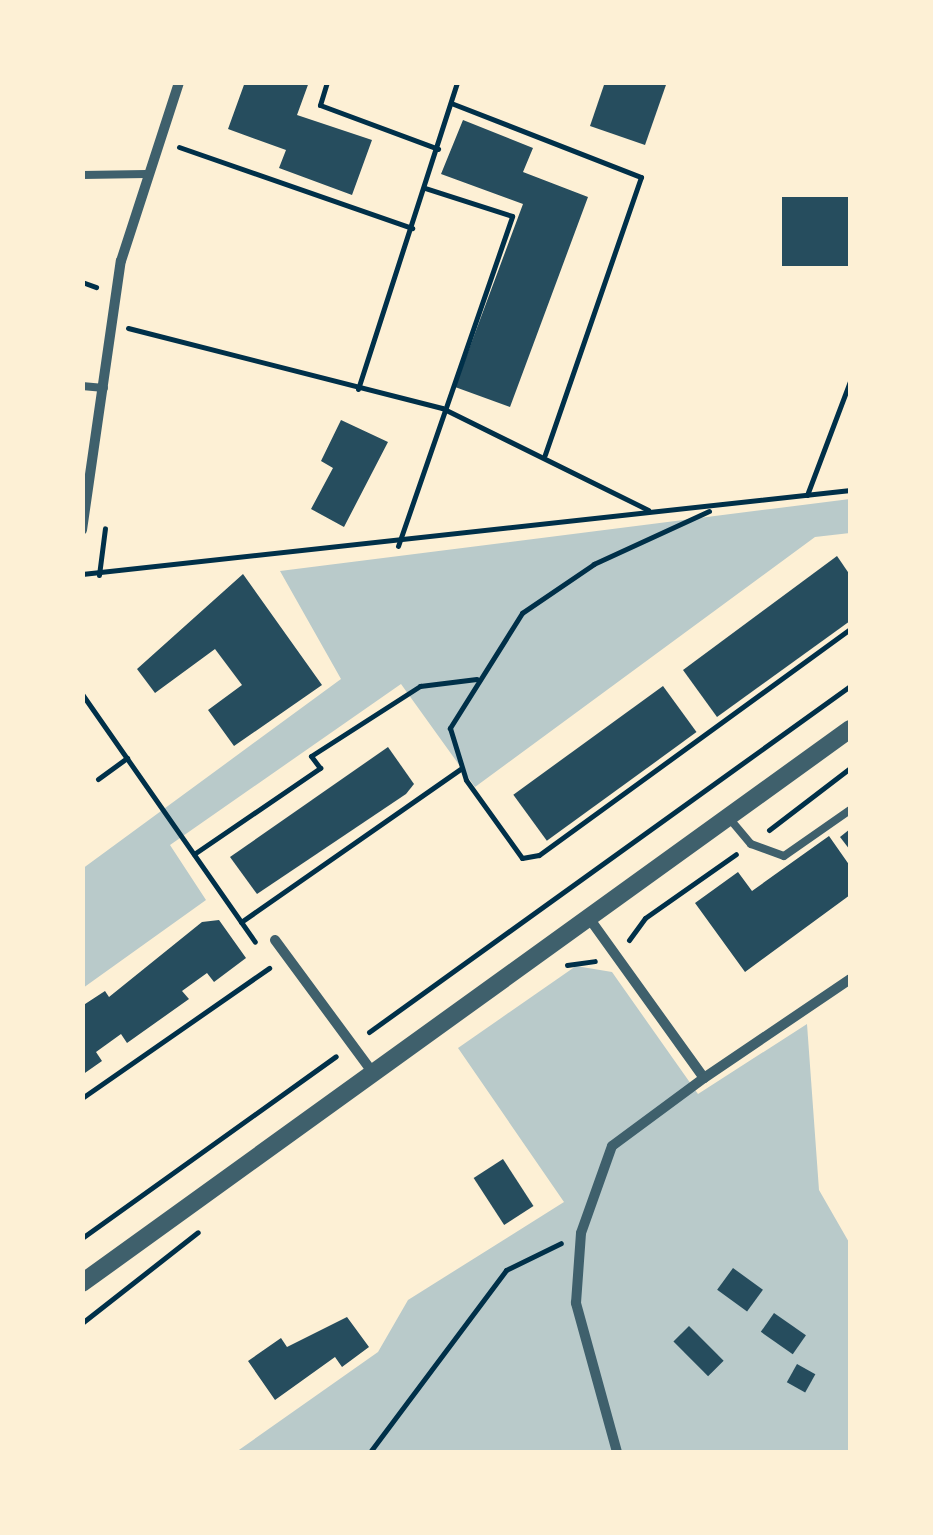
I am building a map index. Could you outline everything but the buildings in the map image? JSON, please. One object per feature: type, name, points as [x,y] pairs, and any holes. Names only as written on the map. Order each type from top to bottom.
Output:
[{"type":"street","points":[[82,530],[112,324],[146,174],[179,82]]},
{"type":"street","points":[[82,1283],[850,729]]},
{"type":"street","points":[[589,918],[704,1078]]},
{"type":"street","points":[[275,940],[372,1074]]},
{"type":"street","points":[[617,1452],[576,1303],[582,1233],[612,1146],[850,979]]},
{"type":"lane","points":[[82,175],[146,174]]},
{"type":"lane","points":[[82,386],[104,388]]},
{"type":"lane","points":[[730,818],[751,844],[784,856],[850,810]]},
{"type":"path","points":[[328,82],[320,105],[438,149]]},
{"type":"path","points":[[358,389],[457,82]]},
{"type":"path","points":[[451,103],[641,178],[545,455]]},
{"type":"path","points":[[172,165],[184,131]]},
{"type":"path","points":[[179,147],[412,228]]},
{"type":"path","points":[[398,546],[442,408],[512,216],[425,188]]},
{"type":"path","points":[[82,282],[97,284]]},
{"type":"path","points":[[130,347],[134,313]]},
{"type":"path","points":[[112,324],[442,408],[545,455],[651,511]]},
{"type":"path","points":[[807,495],[850,381]]},
{"type":"path","points":[[82,574],[398,546],[651,511],[709,511],[850,490]]},
{"type":"path","points":[[709,511],[594,564],[522,613],[477,678],[450,728],[462,768],[522,858],[540,854],[850,629]]},
{"type":"path","points":[[99,575],[107,516]]},
{"type":"path","points":[[194,854],[320,768],[311,756],[420,686],[477,678]]},
{"type":"path","points":[[82,1238],[850,686]]},
{"type":"path","points":[[82,694],[282,980]]},
{"type":"path","points":[[98,779],[127,758]]},
{"type":"path","points":[[241,922],[462,768]]},
{"type":"path","points":[[552,976],[614,951],[634,937],[645,918],[850,768]]},
{"type":"path","points":[[634,937],[637,952]]},
{"type":"path","points":[[82,1098],[272,966]]},
{"type":"path","points":[[324,1040],[336,1055]]},
{"type":"path","points":[[82,1323],[210,1224]]},
{"type":"path","points":[[370,1452],[506,1270],[582,1233]]},
{"type":"shaded area","points":[[850,499],[850,533],[815,537],[475,787],[401,684],[170,845],[206,900],[83,988],[82,869],[341,679],[280,571]]},
{"type":"shaded area","points":[[576,966],[612,972],[698,1094],[807,1024],[819,1190],[850,1244],[850,1452],[236,1452],[378,1352],[408,1300],[564,1202],[458,1048]]}]
